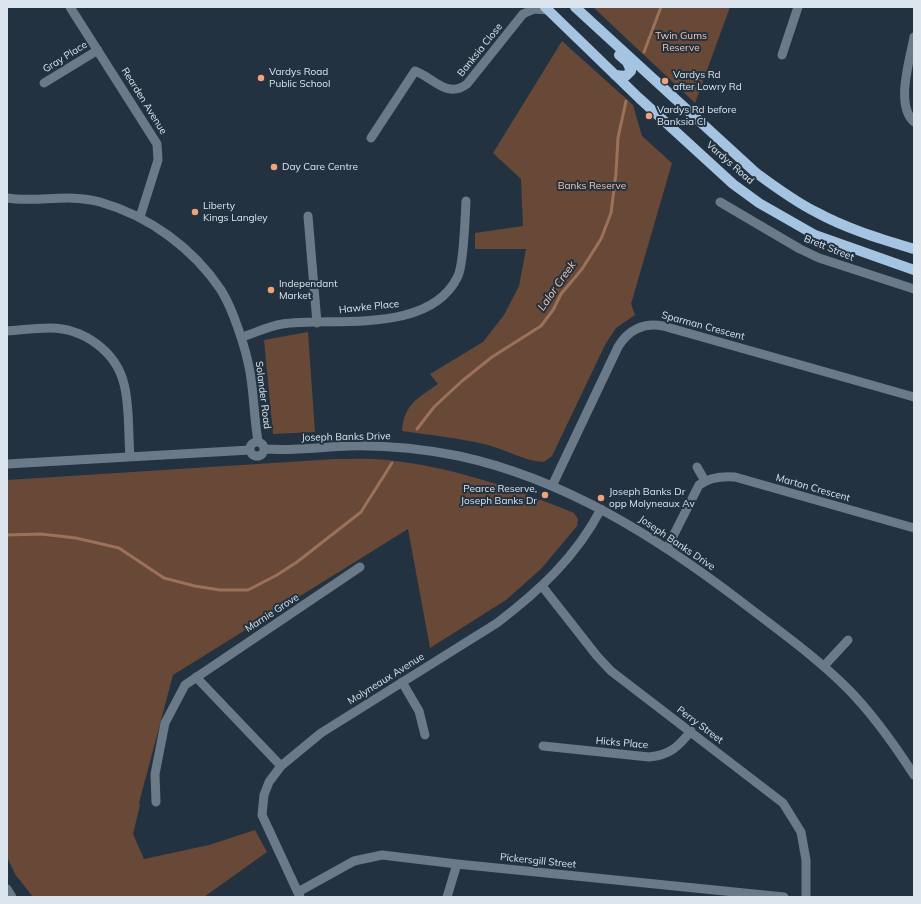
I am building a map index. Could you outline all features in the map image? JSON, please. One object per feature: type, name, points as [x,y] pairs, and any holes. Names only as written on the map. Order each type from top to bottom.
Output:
[{"type":"main road","name":"Vardys Road","points":[[575,7],[591,20],[755,172],[777,188],[802,205],[834,220],[869,235],[914,249]]},
{"type":"main road","name":"Vardys Road","points":[[547,8],[615,75],[734,184],[764,207],[815,235],[914,270]]},
{"type":"main road","points":[[591,20],[596,33],[630,67],[631,71],[626,76],[615,75]]},
{"type":"street","name":"Rearden Avenue","points":[[70,7],[157,144],[158,160],[140,217]]},
{"type":"street","points":[[782,55],[798,7]]},
{"type":"street","name":"Banksia Close","points":[[371,138],[415,71],[444,88],[452,90],[461,88],[467,84],[523,11],[547,8]]},
{"type":"street","points":[[914,37],[904,103],[910,118],[914,122]]},
{"type":"street","name":"Gray Place","points":[[44,83],[98,50]]},
{"type":"street","name":"Solander Road","points":[[7,198],[59,197],[100,202],[140,217],[178,244],[200,263],[221,290],[242,337],[251,378],[258,441]]},
{"type":"street","name":"Hawke Place","points":[[242,337],[282,324],[317,323],[391,317],[413,314],[431,306],[445,296],[458,276],[466,201]]},
{"type":"street","name":"Brett Street","points":[[720,202],[800,249],[819,258],[914,289]]},
{"type":"street","points":[[308,216],[317,323]]},
{"type":"street","name":"Sparman Crescent","points":[[552,486],[618,347],[623,339],[631,332],[646,325],[663,326],[914,398]]},
{"type":"street","points":[[7,331],[50,328],[63,329],[82,335],[100,346],[118,367],[124,385],[130,457]]},
{"type":"street","points":[[258,441],[264,444],[265,448],[263,453],[258,456],[253,454],[250,450],[252,443],[258,441]]},
{"type":"street","name":"Joseph Banks Drive","points":[[265,448],[369,446],[414,449],[480,461],[501,467],[552,486],[601,509],[668,548],[734,596],[824,666],[847,688],[887,734],[914,776]]},
{"type":"street","points":[[7,464],[250,450]]},
{"type":"street","points":[[668,548],[694,493],[699,485],[705,481],[697,467]]},
{"type":"street","name":"Marton Crescent","points":[[705,481],[724,476],[735,477],[914,528]]},
{"type":"street","name":"Molyneaux Avenue","points":[[299,895],[262,815],[264,795],[269,782],[281,766],[321,733],[496,623],[542,586],[562,566],[584,539],[601,509]]},
{"type":"street","name":"Marnie Grove","points":[[156,802],[155,774],[165,723],[185,685],[360,568]]},
{"type":"street","name":"Perry Street","points":[[542,586],[597,656],[611,671],[783,803],[801,832],[806,860],[806,897]]},
{"type":"street","points":[[824,666],[848,640]]},
{"type":"street","points":[[196,677],[281,766]]},
{"type":"street","points":[[402,682],[419,711],[426,735]]},
{"type":"street","name":"Hicks Place","points":[[543,746],[649,757],[660,756],[677,748],[691,732]]},
{"type":"street","name":"Pickersgill Street","points":[[299,895],[354,861],[382,855],[784,897]]},
{"type":"street","points":[[447,897],[457,864]]},
{"type":"street","points":[[7,889],[12,897]]},
{"type":"green space","name":"Twin Gums Reserve","points":[[593,7],[730,7],[695,103]]},
{"type":"green space","name":"Banks Reserve","points":[[562,41],[633,105],[642,136],[672,163],[631,304],[635,315],[616,328],[605,345],[552,456],[544,462],[529,460],[488,445],[402,431],[403,422],[409,408],[418,398],[438,384],[430,374],[483,342],[504,315],[519,286],[526,249],[475,249],[475,233],[523,226],[521,179],[493,153]]},
{"type":"green space","points":[[308,332],[315,432],[273,434],[264,340]]},
{"type":"green space","points":[[335,459],[387,460],[411,463],[459,473],[528,495],[574,513],[578,519],[577,526],[541,569],[506,600],[430,648],[408,529],[173,675],[139,803],[140,805],[133,834],[144,859],[209,845],[255,830],[267,852],[204,897],[33,897],[15,874],[7,857],[7,480]]},
{"type":"waterway","name":"Lalor Creek","points":[[644,52],[661,7]]},
{"type":"waterway","name":"Lalor Creek","points":[[417,429],[434,407],[462,381],[492,357],[541,326],[553,310],[561,294],[582,269],[601,239],[611,213],[616,173],[618,138],[626,101]]},
{"type":"waterway","points":[[7,535],[41,534],[76,538],[119,548],[164,578],[195,586],[220,590],[248,590],[277,575],[297,562],[361,512],[392,463]]},
{"type":"place","name":"Vardys Road Public School","points":[[261,78]]},
{"type":"place","name":"Vardys Rd after Lowry Rd","points":[[665,81]]},
{"type":"place","name":"Vardys Rd before Banksia Cl","points":[[649,116]]},
{"type":"place","name":"Day Care Centre","points":[[274,167]]},
{"type":"place","name":"Liberty Kings Langley","points":[[195,212]]},
{"type":"place","name":"Independant Market","points":[[271,290]]},
{"type":"place","name":"Pearce Reserve, Joseph Banks Dr","points":[[545,495]]},
{"type":"place","name":"Joseph Banks Dr opp Molyneaux Av","points":[[601,498]]}]
